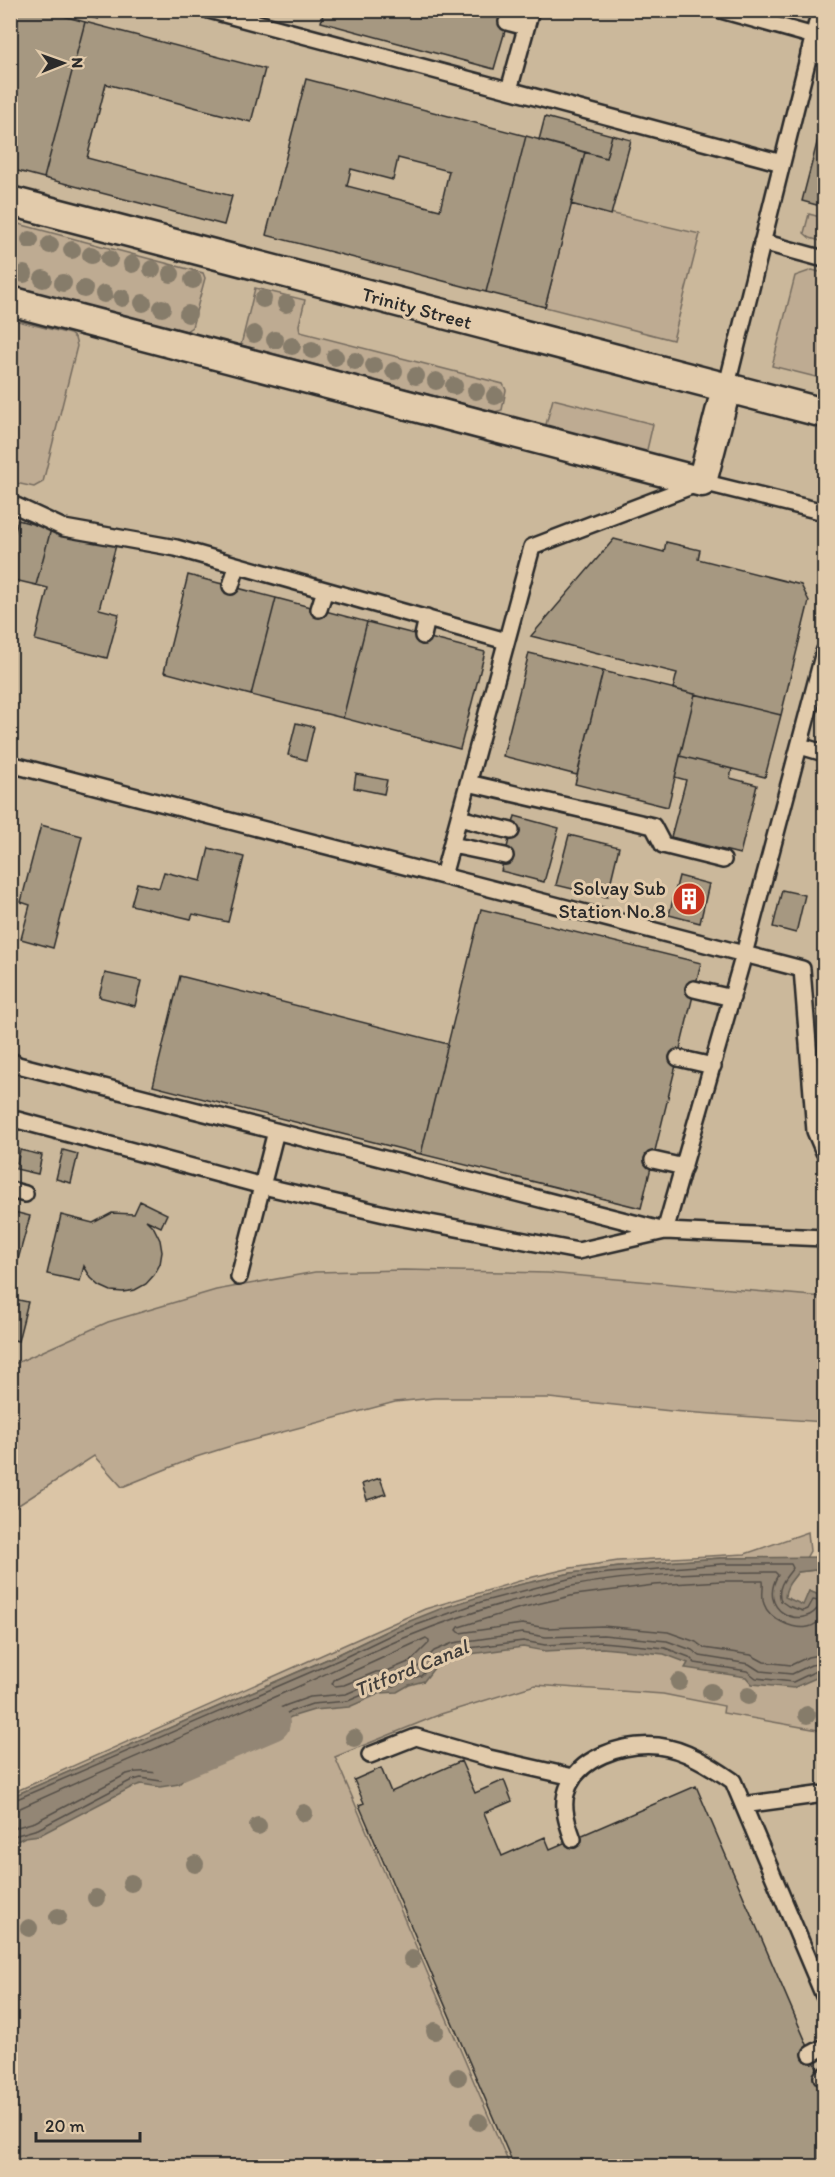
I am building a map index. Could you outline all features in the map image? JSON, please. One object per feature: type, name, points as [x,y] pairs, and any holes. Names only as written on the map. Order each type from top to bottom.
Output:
[{"type":"street","name":"Trinity Street","points":[[10,201],[825,413]]},
{"type":"street","points":[[10,302],[702,482],[726,388]]},
{"type":"lane","points":[[209,10],[782,163]]},
{"type":"lane","points":[[509,90],[531,10]]},
{"type":"lane","points":[[721,10],[814,36]]},
{"type":"lane","points":[[726,388],[782,163],[817,55],[814,36],[820,10]]},
{"type":"lane","points":[[507,22],[526,27]]},
{"type":"lane","points":[[762,242],[825,259]]},
{"type":"lane","points":[[443,876],[532,547],[702,482],[825,512]]},
{"type":"lane","points":[[10,503],[64,528],[176,548],[506,641]]},
{"type":"lane","points":[[231,586],[237,566]]},
{"type":"lane","points":[[319,609],[325,590]]},
{"type":"lane","points":[[423,636],[427,618]]},
{"type":"lane","points":[[665,1231],[732,998],[825,652]]},
{"type":"lane","points":[[800,746],[825,753]]},
{"type":"lane","points":[[10,764],[802,969],[815,1131],[825,1152]]},
{"type":"lane","points":[[468,783],[653,826],[663,845],[723,860]]},
{"type":"lane","points":[[459,818],[511,831]]},
{"type":"lane","points":[[452,845],[505,856]]},
{"type":"lane","points":[[694,989],[732,998]]},
{"type":"lane","points":[[678,1058],[712,1066]]},
{"type":"lane","points":[[10,1060],[18,1065],[165,1096],[284,1129],[469,1173],[665,1231],[825,1238]]},
{"type":"lane","points":[[10,1118],[263,1186],[393,1216],[578,1251],[665,1231]]},
{"type":"lane","points":[[239,1277],[263,1186],[284,1129]]},
{"type":"lane","points":[[653,1160],[684,1167]]},
{"type":"lane","points":[[370,1755],[416,1737],[489,1758],[573,1777]]},
{"type":"lane","points":[[573,1839],[565,1807],[566,1793],[573,1777],[583,1766],[597,1757],[634,1747],[658,1746],[688,1755],[733,1780],[825,1996]]},
{"type":"lane","points":[[743,1805],[825,1794]]},
{"type":"shaded area","points":[[11,11],[824,11],[824,1297],[548,1273],[404,1270],[108,1322],[11,1366]]},
{"type":"shaded area","points":[[571,204],[700,234],[673,340],[545,307]]},
{"type":"shaded area","points":[[809,214],[824,218],[824,242],[810,238],[804,233]]},
{"type":"shaded area","points":[[11,222],[203,273],[205,278],[192,327],[186,331],[11,286]]},
{"type":"shaded area","points":[[812,270],[824,273],[824,379],[772,366],[795,276]]},
{"type":"shaded area","points":[[255,288],[305,300],[299,325],[300,332],[503,384],[506,390],[502,410],[495,412],[241,345]]},
{"type":"shaded area","points":[[10,319],[70,334],[75,338],[77,346],[43,482],[34,487],[11,482]]},
{"type":"shaded area","points":[[553,399],[653,424],[646,454],[545,428]]},
{"type":"shaded area","points":[[404,1270],[548,1273],[824,1297],[824,1422],[671,1411],[549,1398],[434,1398],[395,1402],[234,1445],[196,1457],[122,1487],[94,1456],[11,1510],[10,1366],[108,1322],[216,1290],[315,1272]]},
{"type":"shaded area","points":[[808,1532],[810,1551],[806,1558],[721,1558],[652,1563],[571,1573],[515,1586],[395,1627],[339,1654],[11,1797],[10,1794],[425,1609],[571,1568],[618,1561],[745,1554]]},
{"type":"shaded area","points":[[824,1569],[824,1597],[809,1591],[804,1606],[785,1597],[786,1587],[798,1572]]},
{"type":"shaded area","points":[[476,1635],[824,1664],[824,1731],[723,1713],[724,1706],[663,1694],[535,1685],[441,1714],[335,1757],[510,2166],[11,2166],[11,1836],[259,1717]]},
{"type":"shaded area","points":[[824,1651],[824,2166],[510,2166],[335,1757],[341,1694]]},
{"type":"water","points":[[824,1557],[824,1569],[798,1572],[785,1593],[785,1597],[803,1605],[809,1591],[824,1597],[824,1677],[793,1688],[752,1684],[746,1677],[685,1668],[688,1663],[664,1654],[602,1648],[545,1651],[523,1647],[455,1656],[434,1668],[424,1681],[409,1685],[397,1692],[381,1693],[349,1707],[314,1710],[291,1717],[282,1723],[241,1739],[218,1744],[179,1784],[160,1787],[141,1784],[132,1787],[40,1835],[25,1837],[11,1844],[11,1797],[440,1609],[514,1586],[571,1573],[652,1563],[721,1558]]},
{"type":"building","points":[[10,10],[42,10],[85,22],[44,178],[10,169]]},
{"type":"building","points":[[65,10],[100,10],[98,19]]},
{"type":"building","points":[[324,10],[511,10],[494,69],[321,22]]},
{"type":"building","points":[[85,22],[265,69],[251,122],[106,84],[87,158],[232,196],[224,225],[44,178]]},
{"type":"building","points":[[306,79],[526,136],[486,292],[266,235]],"holes":[[[398,158],[449,171],[440,210],[347,186],[351,169],[393,180]]]},
{"type":"building","points":[[824,116],[824,207],[802,201]]},
{"type":"building","points":[[545,117],[612,135],[606,158],[539,140]]},
{"type":"building","points":[[612,135],[631,140],[611,215],[571,204],[585,152],[606,158]]},
{"type":"building","points":[[526,136],[585,152],[545,307],[486,292]]},
{"type":"building","points":[[18,520],[51,529],[36,585],[10,579],[10,549]]},
{"type":"building","points":[[51,529],[116,545],[99,609],[119,614],[107,658],[35,640],[48,588],[36,585]]},
{"type":"building","points":[[614,539],[664,552],[666,542],[700,550],[698,559],[801,585],[809,601],[781,715],[673,689],[677,673],[531,636]]},
{"type":"building","points":[[188,575],[276,598],[251,695],[164,672]]},
{"type":"building","points":[[276,598],[367,622],[343,718],[251,695]]},
{"type":"building","points":[[367,622],[485,652],[460,749],[343,718]]},
{"type":"building","points":[[529,653],[603,671],[577,775],[503,756]]},
{"type":"building","points":[[603,671],[695,694],[668,807],[575,784]]},
{"type":"building","points":[[695,694],[781,715],[765,777],[680,756]]},
{"type":"building","points":[[296,723],[314,727],[306,760],[288,755]]},
{"type":"building","points":[[680,756],[732,769],[730,778],[757,785],[740,854],[671,837],[686,780],[675,777]]},
{"type":"building","points":[[356,774],[387,780],[384,794],[354,788]]},
{"type":"building","points":[[515,816],[559,828],[544,882],[501,871]]},
{"type":"building","points":[[41,825],[82,836],[53,948],[21,939],[30,905],[21,902]]},
{"type":"building","points":[[569,835],[619,847],[607,897],[556,885]]},
{"type":"building","points":[[209,848],[244,857],[228,922],[193,914],[191,919],[131,905],[137,883],[159,888],[164,872],[201,881]]},
{"type":"building","name":"Solvay Sub Station No.8","points":[[679,876],[709,884],[700,923],[669,915]]},
{"type":"building","points":[[782,890],[805,895],[796,933],[773,927]]},
{"type":"building","points":[[481,909],[701,963],[641,1208],[421,1154]]},
{"type":"building","points":[[105,973],[141,981],[135,1006],[99,997]]},
{"type":"building","points":[[180,976],[448,1044],[421,1154],[153,1086]]},
{"type":"building","points":[[20,1150],[42,1155],[38,1174],[16,1169]]},
{"type":"building","points":[[63,1150],[78,1154],[71,1183],[56,1179]]},
{"type":"building","points":[[140,1201],[167,1214],[161,1227],[146,1220],[154,1228],[160,1240],[162,1252],[160,1264],[146,1284],[135,1290],[111,1291],[100,1286],[91,1278],[84,1266],[80,1281],[47,1274],[61,1215],[93,1223],[112,1213],[134,1214]]},
{"type":"building","points":[[10,1211],[30,1216],[11,1285],[10,1284]]},
{"type":"building","points":[[10,1298],[28,1302],[18,1341],[10,1339]]},
{"type":"building","points":[[380,1478],[386,1494],[367,1500],[362,1484]]},
{"type":"building","points":[[461,1761],[475,1793],[504,1780],[512,1801],[484,1813],[502,1856],[545,1837],[550,1849],[696,1786],[824,2084],[824,2166],[514,2166],[359,1805],[364,1803],[354,1780],[381,1768],[391,1792]]},
{"type":"waterway","name":"Titford Canal","points":[[171,1766],[272,1723]]},
{"type":"place","name":"Solvay Sub Station No.8","points":[[689,899]]}]
